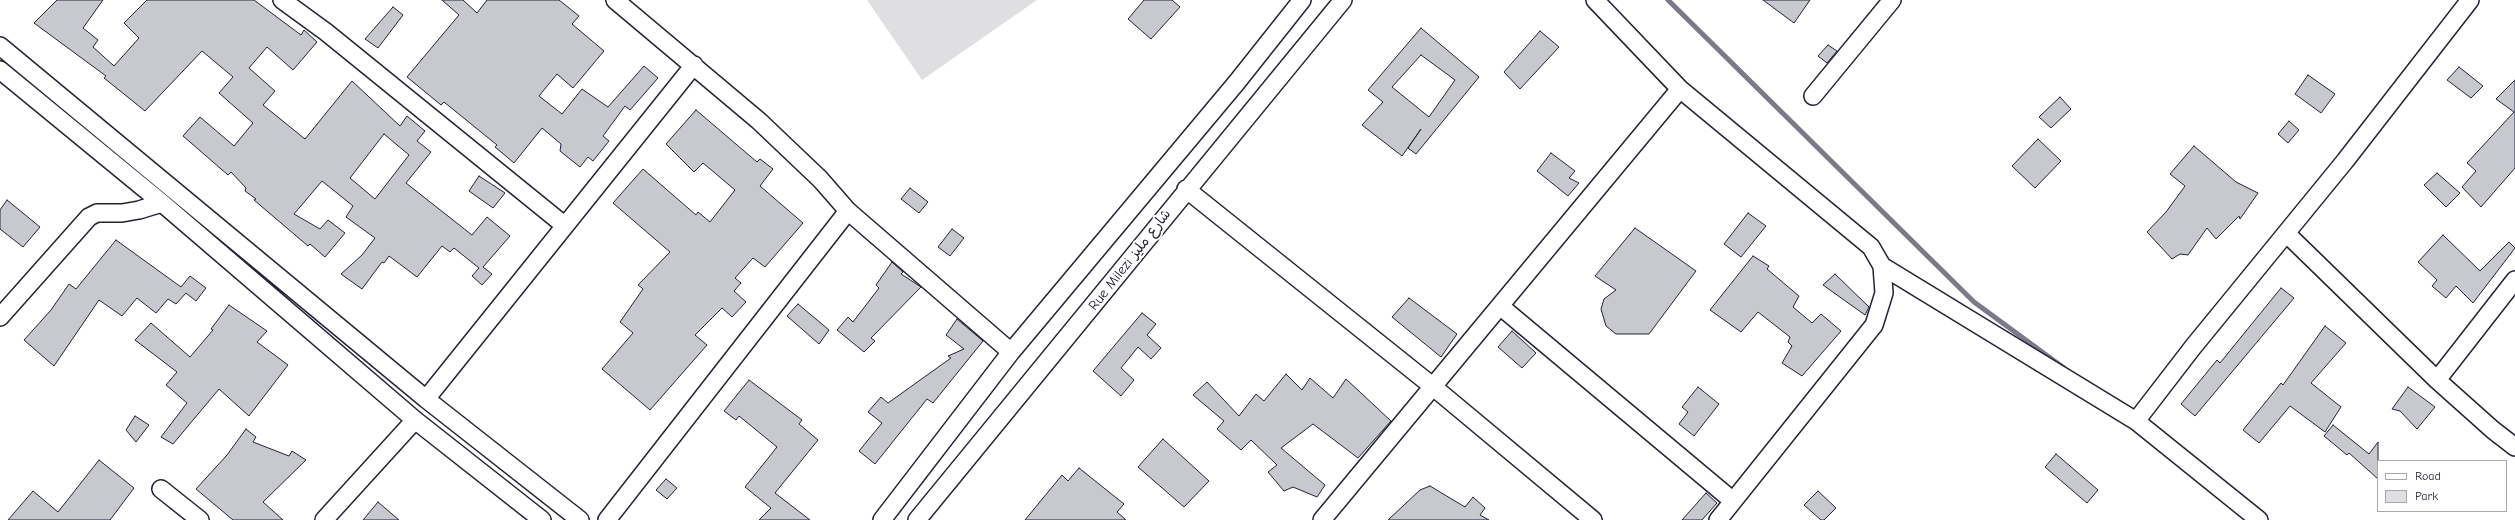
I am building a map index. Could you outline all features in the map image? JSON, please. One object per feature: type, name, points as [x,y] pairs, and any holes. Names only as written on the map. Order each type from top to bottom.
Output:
[{"type":"street","points":[[282,0],[326,32],[564,225]]},
{"type":"street","points":[[615,0],[759,121],[814,173],[848,211],[1011,352]]},
{"type":"street","points":[[882,520],[1011,352],[1237,82],[1302,0]]},
{"type":"street","name":"Rue Milezi شارع مليز","points":[[917,520],[1083,320],[1186,190],[1344,0]]},
{"type":"street","points":[[1595,0],[1680,89],[1871,247],[1882,266],[1884,293],[1874,325],[1718,520]]},
{"type":"street","points":[[1813,96],[1892,0]]},
{"type":"street","points":[[2136,421],[2193,347],[2287,234],[2470,0]]},
{"type":"street","points":[[0,46],[426,399],[580,520]]},
{"type":"street","points":[[426,399],[564,225],[694,65]]},
{"type":"street","points":[[0,70],[162,203],[415,420],[542,520]]},
{"type":"street","points":[[1322,520],[1680,89]]},
{"type":"street","points":[[1186,190],[1432,386],[1593,520]]},
{"type":"street","points":[[0,317],[90,217],[97,213],[122,213],[139,210],[162,203]]},
{"type":"street","points":[[607,520],[848,211]]},
{"type":"street","points":[[2287,234],[2437,380],[2492,430],[2515,447]]},
{"type":"street","points":[[1882,266],[2136,421],[2259,520]]},
{"type":"street","points":[[2437,380],[2515,280]]},
{"type":"street","points":[[1500,306],[1733,502]]},
{"type":"street","points":[[324,520],[415,420]]},
{"type":"street","points":[[161,489],[200,520]]},
{"type":"green space","points":[[867,0],[1037,0],[922,80]]},
{"type":"building","points":[[57,0],[103,0],[83,28],[98,40],[93,47],[114,66],[139,38],[124,23],[147,0],[254,0],[301,35],[304,30],[317,42],[293,70],[267,47],[249,68],[275,91],[263,105],[305,139],[352,81],[400,126],[407,116],[425,131],[417,141],[431,152],[406,183],[472,235],[487,217],[510,236],[483,267],[492,274],[482,285],[472,276],[479,268],[454,248],[450,252],[442,246],[417,277],[389,256],[384,263],[382,262],[362,289],[341,274],[362,255],[375,238],[346,217],[353,206],[322,181],[294,214],[320,229],[328,220],[345,233],[325,257],[310,244],[308,246],[254,200],[256,199],[245,191],[246,188],[231,172],[228,175],[183,136],[200,117],[234,146],[253,123],[219,93],[233,77],[202,51],[145,111],[104,78],[106,76],[34,23]],"holes":[[[384,134],[409,155],[375,199],[350,178]]]},
{"type":"building","points":[[442,0],[463,0],[477,13],[487,0],[559,0],[579,16],[572,24],[604,51],[573,88],[557,74],[539,96],[562,114],[582,89],[608,107],[644,66],[658,78],[630,110],[625,106],[603,136],[609,141],[593,161],[588,157],[580,167],[560,151],[561,144],[542,128],[514,163],[495,147],[497,145],[444,102],[441,105],[407,77],[459,15]]},
{"type":"building","points":[[1144,0],[1172,0],[1180,7],[1151,39],[1128,19]]},
{"type":"building","points":[[1763,0],[1810,0],[1794,23]]},
{"type":"building","points":[[393,7],[403,15],[378,48],[365,39]]},
{"type":"building","points":[[1421,28],[1479,77],[1416,154],[1408,148],[1421,129],[1402,156],[1362,125],[1383,102],[1368,90]],"holes":[[[1421,55],[1455,80],[1429,117],[1392,87]]]},
{"type":"building","points":[[1540,31],[1559,47],[1520,89],[1504,72]]},
{"type":"building","points":[[1828,45],[1837,51],[1827,63],[1818,56]]},
{"type":"building","points":[[2459,67],[2483,86],[2471,98],[2447,80]]},
{"type":"building","points":[[2308,75],[2335,94],[2321,113],[2295,94]]},
{"type":"building","points":[[2515,80],[2515,168],[2481,207],[2462,187],[2476,171],[2467,163],[2514,112],[2496,99]]},
{"type":"building","points":[[2060,97],[2071,109],[2051,128],[2039,117]]},
{"type":"building","points":[[696,110],[757,162],[760,159],[773,169],[760,186],[803,223],[765,267],[753,258],[735,278],[741,283],[734,291],[746,302],[732,317],[722,308],[695,335],[707,345],[650,410],[602,369],[633,333],[620,322],[643,289],[638,285],[670,252],[613,203],[643,169],[696,215],[698,212],[710,222],[735,190],[703,163],[694,172],[666,144]]},
{"type":"building","points":[[2289,121],[2299,130],[2288,143],[2278,134]]},
{"type":"building","points":[[2038,139],[2061,161],[2035,188],[2012,166]]},
{"type":"building","points":[[2194,146],[2236,182],[2258,193],[2240,219],[2239,216],[2216,239],[2207,228],[2188,255],[2180,254],[2172,259],[2147,232],[2166,212],[2185,186],[2170,174]]},
{"type":"building","points":[[1551,153],[1575,171],[1569,178],[1579,183],[1568,196],[1537,171]]},
{"type":"building","points":[[2437,173],[2460,193],[2446,207],[2424,185]]},
{"type":"building","points":[[479,176],[505,193],[493,208],[469,191]]},
{"type":"building","points":[[910,188],[928,202],[919,213],[901,199]]},
{"type":"building","points":[[7,200],[40,227],[23,247],[0,229],[0,210]]},
{"type":"building","points":[[1748,213],[1766,226],[1741,257],[1724,244]]},
{"type":"building","points":[[1635,228],[1696,271],[1649,334],[1616,334],[1606,326],[1601,309],[1604,299],[1616,290],[1595,276]]},
{"type":"building","points":[[952,229],[964,238],[950,256],[938,247]]},
{"type":"building","points":[[2443,235],[2480,271],[2509,242],[2515,248],[2473,303],[2456,286],[2446,298],[2432,286],[2437,280],[2418,262]]},
{"type":"building","points":[[116,240],[181,287],[190,276],[206,288],[196,301],[186,293],[176,304],[168,299],[156,313],[137,298],[122,316],[99,300],[54,366],[24,340],[51,310],[69,284],[76,289]]},
{"type":"building","points":[[1753,256],[1769,266],[1767,269],[1799,296],[1793,307],[1812,323],[1821,314],[1841,331],[1802,376],[1782,363],[1792,346],[1788,342],[1790,337],[1758,312],[1741,332],[1710,310]]},
{"type":"building","points":[[892,262],[903,272],[901,274],[921,287],[871,338],[875,341],[864,352],[837,330],[848,317],[853,322],[879,288],[876,285]]},
{"type":"building","points":[[1835,274],[1869,307],[1865,315],[1823,285]]},
{"type":"building","points":[[2281,288],[2294,298],[2195,416],[2181,404],[2217,360],[2220,363]]},
{"type":"building","points":[[1409,298],[1457,334],[1441,357],[1392,317]]},
{"type":"building","points":[[798,304],[829,330],[819,344],[787,316]]},
{"type":"building","points":[[229,305],[267,331],[257,342],[288,365],[249,416],[219,389],[173,444],[161,437],[187,403],[166,385],[177,372],[135,340],[151,323],[190,357],[213,330],[211,329]]},
{"type":"building","points":[[1142,313],[1156,324],[1147,335],[1161,348],[1151,359],[1138,347],[1121,368],[1134,380],[1121,396],[1093,371]]},
{"type":"building","points":[[957,319],[983,341],[933,403],[927,399],[875,464],[859,451],[882,423],[868,412],[881,397],[888,403],[951,358],[948,356],[964,349],[946,335]]},
{"type":"building","points":[[2325,326],[2346,343],[2311,383],[2341,407],[2325,432],[2290,406],[2259,443],[2243,430],[2281,383],[2283,385]]},
{"type":"building","points":[[1512,331],[1536,353],[1522,368],[1498,347]]},
{"type":"building","points":[[1286,374],[1302,390],[1310,378],[1333,398],[1346,379],[1391,421],[1358,458],[1313,424],[1281,448],[1325,485],[1317,497],[1293,487],[1284,491],[1268,472],[1277,465],[1251,440],[1241,450],[1217,429],[1224,421],[1193,395],[1207,382],[1239,416],[1256,394],[1264,401]]},
{"type":"building","points":[[749,380],[802,420],[799,424],[818,440],[775,493],[810,520],[759,520],[771,508],[745,487],[777,447],[739,416],[736,420],[724,411]]},
{"type":"building","points":[[1698,387],[1719,404],[1694,436],[1679,424],[1688,412],[1682,407]]},
{"type":"building","points":[[2408,387],[2435,407],[2417,429],[2400,411],[2392,409]]},
{"type":"building","points":[[135,416],[149,425],[136,442],[126,430]]},
{"type":"building","points":[[2333,425],[2369,454],[2378,442],[2377,478],[2349,453],[2347,455],[2324,436]]},
{"type":"building","points":[[246,429],[256,437],[253,442],[289,456],[292,451],[306,460],[263,502],[283,520],[233,520],[196,489],[227,455]]},
{"type":"building","points":[[1163,439],[1209,481],[1184,507],[1138,467]]},
{"type":"building","points":[[2056,454],[2098,490],[2087,503],[2045,467]]},
{"type":"building","points":[[99,460],[134,488],[110,520],[8,520],[33,491],[58,512]]},
{"type":"building","points":[[1079,468],[1124,504],[1117,512],[1126,520],[1025,520],[1062,475],[1068,481]]},
{"type":"building","points":[[666,479],[677,488],[667,499],[656,490]]},
{"type":"building","points":[[1430,486],[1465,507],[1473,497],[1485,508],[1480,515],[1489,520],[1388,520],[1420,490]]},
{"type":"building","points":[[1818,491],[1836,508],[1824,520],[1821,520],[1804,505]]},
{"type":"building","points":[[1706,493],[1717,503],[1702,520],[1682,520]]},
{"type":"building","points":[[378,502],[399,520],[363,520]]},
{"type":"waterway","points":[[1668,0],[1974,302],[2064,368]]}]
